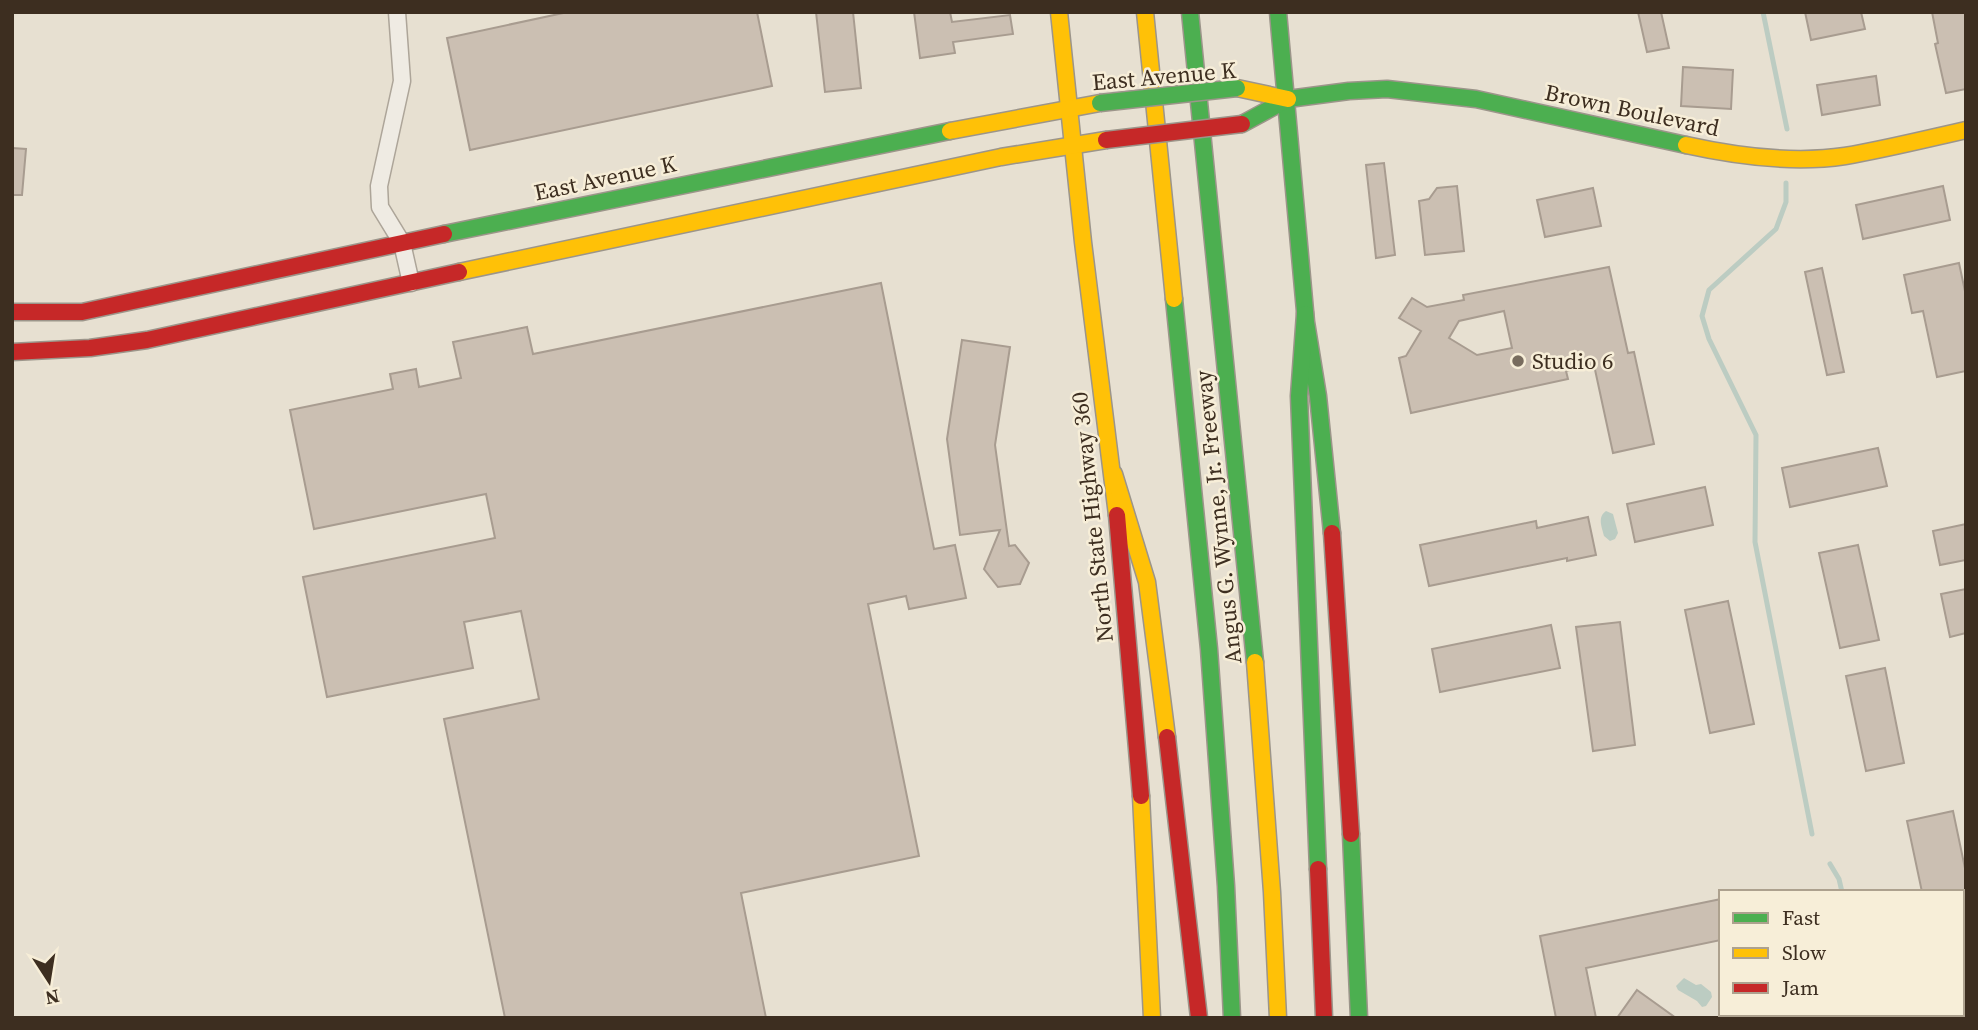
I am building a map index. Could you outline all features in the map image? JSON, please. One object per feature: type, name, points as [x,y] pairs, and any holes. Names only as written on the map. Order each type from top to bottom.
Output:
[{"type":"main road","name":"North State Highway 360","points":[[1059,12],[1094,331],[1114,474],[1145,841],[1152,1018]]},
{"type":"main road","name":"Angus G. Wynne, Jr. Freeway","points":[[1145,12],[1209,649],[1226,886],[1232,1018]]},
{"type":"main road","points":[[1278,12],[1288,99],[1305,314],[1318,394],[1338,622],[1359,1018]]},
{"type":"main road","name":"Angus G. Wynne, Jr. Freeway","points":[[1191,13],[1253,625],[1270,857],[1278,1018]]},
{"type":"main road","name":"East Avenue K","points":[[12,312],[86,330],[147,340],[411,283],[897,160],[1069,109],[1100,103],[1237,88],[1288,99]]},
{"type":"main road","name":"Brown Boulevard","points":[[1288,99],[1349,90],[1387,89],[1453,96],[1721,153],[1803,159],[1844,156],[1966,130]]},
{"type":"main road","name":"East Avenue K","points":[[12,352],[402,243],[897,160],[1001,157],[1106,140],[1242,124],[1288,99]]},
{"type":"main road","points":[[1305,314],[1298,396],[1324,1018]]},
{"type":"main road","points":[[1114,474],[1147,582],[1154,624],[1199,1018]]},
{"type":"street","points":[[397,12],[402,82],[379,186],[380,206],[402,243],[411,283]]},
{"type":"shaded area","points":[[1606,511],[1613,514],[1618,533],[1615,539],[1610,541],[1604,536],[1601,522]]},
{"type":"shaded area","points":[[1684,978],[1696,985],[1701,984],[1711,992],[1712,997],[1706,1006],[1702,1007],[1678,990],[1676,986]]},
{"type":"building","points":[[568,12],[757,12],[772,86],[470,150],[447,38]]},
{"type":"building","points":[[816,12],[853,12],[861,88],[825,92]]},
{"type":"building","points":[[914,12],[950,12],[952,22],[1010,15],[1013,34],[953,42],[955,53],[920,58]]},
{"type":"building","points":[[1638,12],[1661,12],[1669,48],[1647,52]]},
{"type":"building","points":[[1805,12],[1861,12],[1865,29],[1811,40]]},
{"type":"building","points":[[1932,12],[1966,12],[1966,89],[1946,93],[1935,44],[1938,43]]},
{"type":"building","points":[[1683,67],[1733,70],[1731,109],[1681,106]]},
{"type":"building","points":[[1876,76],[1880,105],[1822,115],[1817,85]]},
{"type":"building","points":[[12,148],[26,149],[22,195],[12,195]]},
{"type":"building","points":[[1384,163],[1395,255],[1376,258],[1366,165]]},
{"type":"building","points":[[1457,186],[1464,251],[1425,255],[1419,201],[1429,199],[1437,188]]},
{"type":"building","points":[[1943,186],[1950,220],[1863,239],[1856,205]]},
{"type":"building","points":[[1593,188],[1601,226],[1545,237],[1537,200]]},
{"type":"building","points":[[1959,263],[1966,296],[1966,371],[1937,377],[1923,311],[1912,313],[1904,275]]},
{"type":"building","name":"Studio 6","points":[[1609,267],[1628,353],[1634,352],[1654,444],[1613,453],[1594,365],[1566,371],[1568,379],[1411,413],[1399,358],[1406,356],[1421,331],[1399,318],[1412,298],[1427,307],[1464,300],[1463,295]],"holes":[[[1504,311],[1512,348],[1477,355],[1449,338],[1459,321]]]},
{"type":"building","points":[[1822,268],[1844,372],[1827,375],[1805,272]]},
{"type":"building","points":[[881,283],[934,549],[955,545],[966,598],[909,609],[906,596],[868,604],[919,856],[741,893],[766,1018],[505,1018],[444,719],[539,699],[521,611],[464,622],[473,668],[327,697],[303,577],[495,538],[486,494],[314,529],[290,410],[393,389],[390,374],[416,369],[419,387],[461,378],[453,342],[527,327],[533,354]]},
{"type":"building","points":[[962,340],[1010,347],[995,445],[1009,546],[1015,545],[1029,563],[1020,584],[998,587],[984,569],[1000,530],[960,535],[947,439]]},
{"type":"building","points":[[1878,448],[1887,486],[1790,507],[1782,468]]},
{"type":"building","points":[[1705,487],[1713,525],[1635,542],[1627,504]]},
{"type":"building","points":[[1588,517],[1596,555],[1567,561],[1567,558],[1429,586],[1420,545],[1536,521],[1537,528]]},
{"type":"building","points":[[1966,524],[1966,560],[1940,565],[1933,531]]},
{"type":"building","points":[[1858,545],[1879,640],[1840,648],[1819,553]]},
{"type":"building","points":[[1966,589],[1966,633],[1950,637],[1941,594]]},
{"type":"building","points":[[1728,601],[1754,724],[1710,733],[1685,610]]},
{"type":"building","points":[[1620,622],[1635,745],[1593,751],[1576,627]]},
{"type":"building","points":[[1551,625],[1560,668],[1440,692],[1432,649]]},
{"type":"building","points":[[1885,668],[1904,763],[1866,771],[1846,676]]},
{"type":"building","points":[[1953,811],[1966,873],[1966,892],[1922,890],[1907,821]]},
{"type":"building","points":[[1719,899],[1719,940],[1586,968],[1596,1018],[1556,1018],[1540,936]]},
{"type":"building","points":[[1637,990],[1676,1018],[1617,1018]]},
{"type":"waterway","points":[[1763,12],[1787,129]]},
{"type":"waterway","points":[[1786,183],[1786,202],[1776,229],[1709,290],[1702,316],[1709,339],[1756,435],[1755,542],[1812,834]]},
{"type":"waterway","points":[[1830,864],[1839,879],[1842,890]]},
{"type":"traffic: fast","points":[[1190,12],[1255,662]]},
{"type":"traffic: fast","points":[[1278,12],[1306,322],[1318,396],[1332,533]]},
{"type":"traffic: fast","points":[[1100,103],[1237,88]]},
{"type":"traffic: fast","points":[[1242,124],[1288,99],[1387,89],[1476,99],[1686,145]]},
{"type":"traffic: fast","points":[[444,234],[950,131]]},
{"type":"traffic: fast","points":[[1174,299],[1209,649],[1226,886],[1232,1018]]},
{"type":"traffic: fast","points":[[1305,314],[1299,396],[1318,869]]},
{"type":"traffic: fast","points":[[1351,834],[1359,1018]]},
{"type":"traffic: slow","points":[[1059,12],[1083,242],[1117,515]]},
{"type":"traffic: slow","points":[[1145,12],[1174,299]]},
{"type":"traffic: slow","points":[[1237,88],[1288,99]]},
{"type":"traffic: slow","points":[[950,131],[1100,103]]},
{"type":"traffic: slow","points":[[1686,145],[1765,158],[1825,158],[1966,130]]},
{"type":"traffic: slow","points":[[459,272],[1001,157],[1106,140]]},
{"type":"traffic: slow","points":[[1114,474],[1147,582],[1167,737]]},
{"type":"traffic: slow","points":[[1255,662],[1272,892],[1278,1018]]},
{"type":"traffic: slow","points":[[1141,796],[1152,1018]]},
{"type":"traffic: jam","points":[[1106,140],[1242,124]]},
{"type":"traffic: jam","points":[[12,312],[82,312],[444,234]]},
{"type":"traffic: jam","points":[[12,352],[90,348],[147,340],[459,272]]},
{"type":"traffic: jam","points":[[1117,515],[1141,796]]},
{"type":"traffic: jam","points":[[1332,533],[1351,834]]},
{"type":"traffic: jam","points":[[1167,737],[1199,1018]]},
{"type":"traffic: jam","points":[[1318,869],[1324,1018]]},
{"type":"place","name":"Studio 6","points":[[1518,361]]}]
